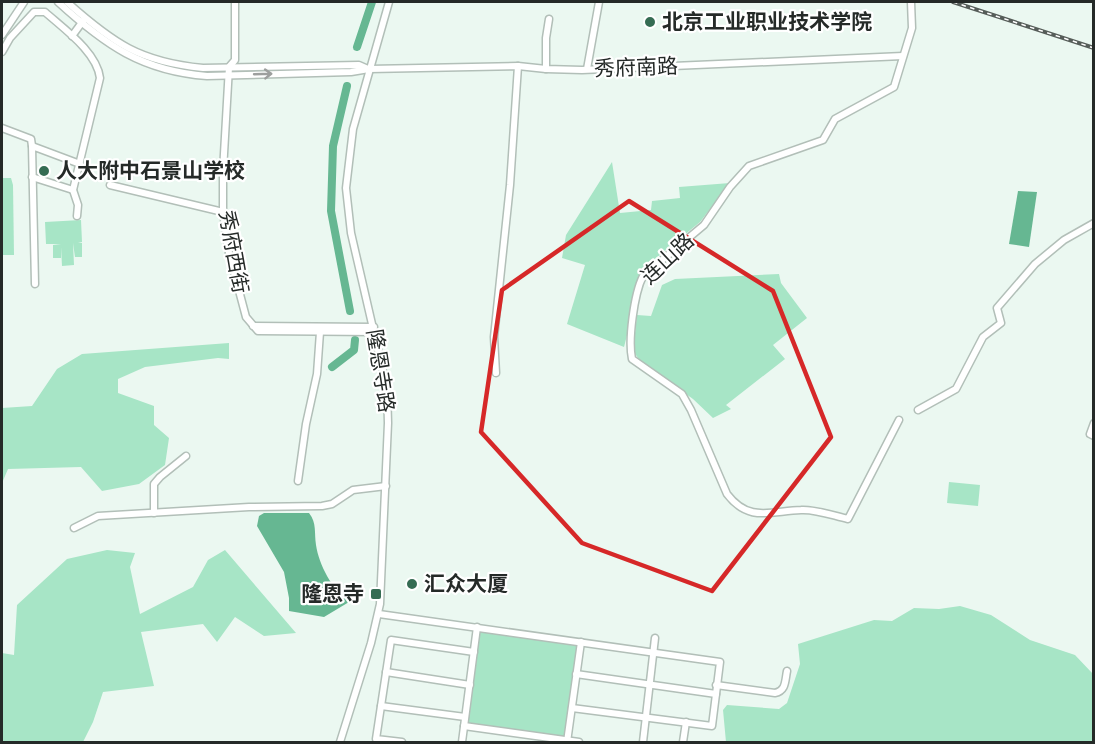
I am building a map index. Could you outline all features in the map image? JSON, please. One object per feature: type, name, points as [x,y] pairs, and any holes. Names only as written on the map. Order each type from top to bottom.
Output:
[{"type":"street","points":[[2,35],[24,2]]},
{"type":"street","name":"秀府南路","points":[[58,2],[112,46],[155,66],[186,74],[229,75],[518,66],[587,69],[903,56]]},
{"type":"street","name":"秀府南路","points":[[67,2],[83,21],[106,36],[140,54],[160,61],[203,68],[359,65],[369,69]]},
{"type":"street","name":"秀府西街","points":[[235,2],[235,60],[229,67],[223,212],[232,266],[246,317],[252,326]]},
{"type":"street","name":"隆恩寺路","points":[[340,742],[379,614],[388,399],[375,329],[351,233],[346,188],[350,142],[388,2]]},
{"type":"street","points":[[587,69],[599,2]]},
{"type":"street","name":"连山路","points":[[899,420],[848,519],[803,510],[759,514],[744,510],[734,504],[727,494],[682,394],[632,359],[630,350],[634,303],[637,288],[643,276],[704,225],[730,187],[750,166],[823,140],[835,119],[894,87],[912,28],[910,2]]},
{"type":"street","points":[[2,52],[10,38],[34,12],[45,12],[95,61],[100,78],[73,190],[78,205],[77,216]]},
{"type":"street","points":[[546,69],[546,38],[549,19]]},
{"type":"street","points":[[72,36],[83,21]]},
{"type":"street","points":[[496,373],[494,338],[510,185],[518,66]]},
{"type":"street","points":[[2,128],[31,139],[35,284]]},
{"type":"street","points":[[32,146],[80,164]]},
{"type":"street","points":[[32,177],[73,190]]},
{"type":"street","points":[[110,185],[223,212]]},
{"type":"street","points":[[918,410],[956,389],[983,337],[1001,323],[997,308],[1035,264],[1064,240],[1094,223]]},
{"type":"street","points":[[252,326],[375,329]]},
{"type":"street","points":[[252,326],[258,331],[320,332],[375,329]]},
{"type":"street","points":[[298,482],[306,424],[317,374],[320,332]]},
{"type":"street","points":[[1094,423],[1090,434],[1094,436]]},
{"type":"street","points":[[154,513],[154,484],[186,456]]},
{"type":"street","points":[[74,528],[98,516],[249,507],[322,506],[332,504],[353,490],[386,486]]},
{"type":"street","points":[[379,614],[720,662],[712,726],[572,708]]},
{"type":"street","points":[[462,742],[477,627]]},
{"type":"street","points":[[642,742],[655,638]]},
{"type":"street","points":[[402,742],[376,739],[391,640],[474,652]]},
{"type":"street","points":[[567,742],[581,642]]},
{"type":"street","points":[[717,685],[780,692],[783,689],[787,671]]},
{"type":"street","points":[[386,672],[470,685]]},
{"type":"street","points":[[576,674],[716,694]]},
{"type":"street","points":[[381,706],[465,717]]},
{"type":"street","points":[[683,742],[686,722]]},
{"type":"street","points":[[464,726],[579,742]]},
{"type":"highlighted area","points":[[629,201],[773,291],[831,437],[712,591],[582,543],[481,432],[502,290]]},
{"type":"shaded area","points":[[612,162],[620,213],[651,210],[652,201],[680,198],[679,187],[730,183],[700,222],[644,268],[624,347],[567,324],[585,265],[562,258],[566,235]]},
{"type":"shaded area","points":[[2,178],[11,178],[13,185],[14,255],[2,255]]},
{"type":"shaded area","points":[[1018,191],[1037,192],[1029,247],[1009,244]]},
{"type":"shaded area","points":[[81,220],[82,242],[78,243],[82,243],[82,257],[75,257],[73,243],[74,265],[62,266],[61,247],[61,258],[53,258],[53,245],[61,244],[46,244],[45,222]]},
{"type":"shaded area","points":[[779,274],[781,283],[807,318],[773,345],[785,359],[726,405],[731,409],[713,418],[693,399],[641,362],[633,351],[637,315],[651,316],[662,285],[675,279]]},
{"type":"shaded area","points":[[229,343],[229,359],[218,358],[145,367],[118,379],[118,393],[154,406],[154,425],[169,438],[165,465],[139,484],[102,491],[81,467],[8,469],[2,483],[2,408],[32,406],[57,369],[82,354]]},
{"type":"shaded area","points":[[949,482],[980,485],[978,506],[947,503]]},
{"type":"shaded area","points":[[264,513],[309,513],[314,524],[316,545],[323,568],[332,584],[349,602],[324,617],[289,611],[284,572],[257,526],[259,516]]},
{"type":"shaded area","points":[[107,550],[135,553],[130,567],[140,614],[193,587],[208,560],[225,550],[296,633],[264,636],[235,617],[217,642],[203,624],[141,632],[154,686],[103,692],[93,722],[83,742],[2,742],[2,653],[14,655],[17,605],[67,559]]},
{"type":"shaded area","points":[[960,606],[991,615],[1030,640],[1075,655],[1093,674],[1093,742],[726,742],[723,710],[727,705],[779,709],[787,703],[800,664],[798,644],[874,620],[892,621],[914,608],[939,609]]},
{"type":"shaded area","points":[[480,631],[578,644],[564,737],[468,724]]},
{"type":"waterway","points":[[357,47],[372,2]]},
{"type":"waterway","points":[[347,86],[333,146],[331,211],[350,311]]},
{"type":"waterway","points":[[332,367],[354,350],[355,340]]},
{"type":"railway","points":[[953,2],[1094,48]]},
{"type":"place","name":"北京工业职业技术学院","points":[[650,22]]},
{"type":"place","name":"人大附中石景山学校","points":[[44,171]]},
{"type":"place","name":"汇众大厦","points":[[412,584]]},
{"type":"place","name":"隆恩寺","points":[[376,594]]}]
